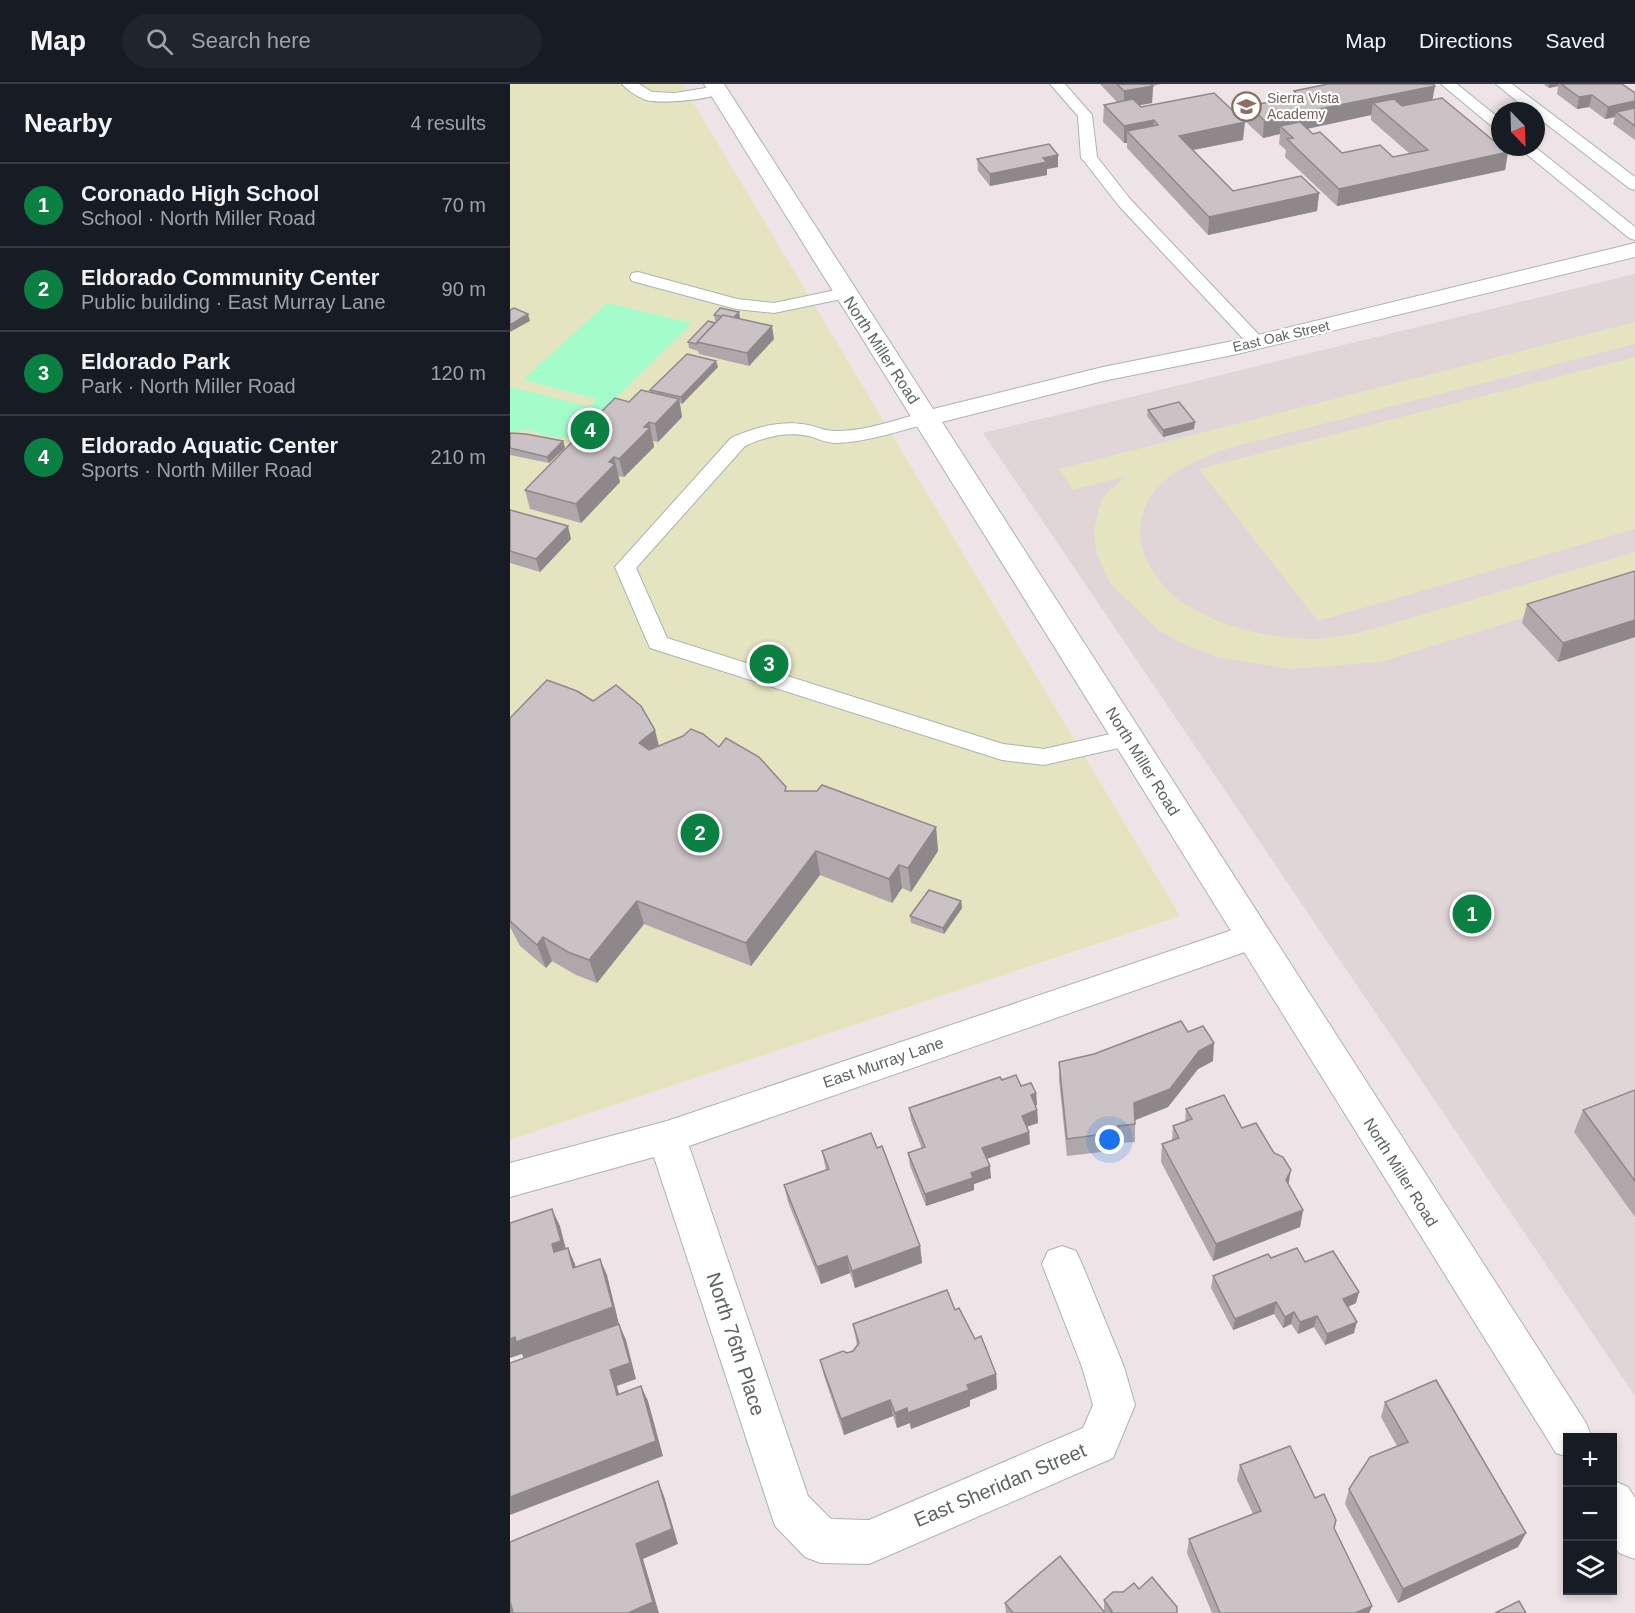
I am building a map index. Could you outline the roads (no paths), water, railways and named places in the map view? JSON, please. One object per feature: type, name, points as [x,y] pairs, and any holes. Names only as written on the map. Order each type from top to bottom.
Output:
[{"type":"street","name":"North Miller Road","points":[[716,87],[1407,1182],[1568,1433]]},
{"type":"street","name":"East Oak Street","points":[[926,418],[1103,374],[1256,342],[1635,250]]},
{"type":"street","name":"East Murray Lane","points":[[510,1180],[667,1137],[1253,936]]},
{"type":"street","name":"North 76th Place","points":[[667,1137],[791,1510],[821,1541]]},
{"type":"street","name":"East Sheridan Street","points":[[821,1541],[868,1542],[1098,1443],[1114,1406],[1103,1367],[1062,1264]]},
{"type":"street","points":[[1617,1510],[1635,1537]]},
{"type":"lane","points":[[629,84],[649,96],[675,97],[716,87]]},
{"type":"lane","points":[[1057,84],[1085,115],[1089,158],[1125,203],[1256,342]]},
{"type":"lane","points":[[1448,84],[1491,119]]},
{"type":"lane","points":[[1503,84],[1635,185]]},
{"type":"lane","points":[[1537,156],[1635,235]]},
{"type":"lane","points":[[638,277],[736,304],[774,308],[845,293]]},
{"type":"lane","points":[[926,418],[856,434],[832,437],[803,430],[756,433],[738,442],[625,567],[658,643],[1011,753],[1044,757],[1128,738]]},
{"type":"place","name":"Sierra Vista Academy","points":[[1246,106]]},
{"type":"place","name":"Eldorado Aquatic Center","points":[[590,430]]},
{"type":"place","name":"Eldorado Park","points":[[769,664]]},
{"type":"place","name":"Eldorado Community Center","points":[[700,833]]},
{"type":"place","name":"Coronado High School","points":[[1472,914]]}]
